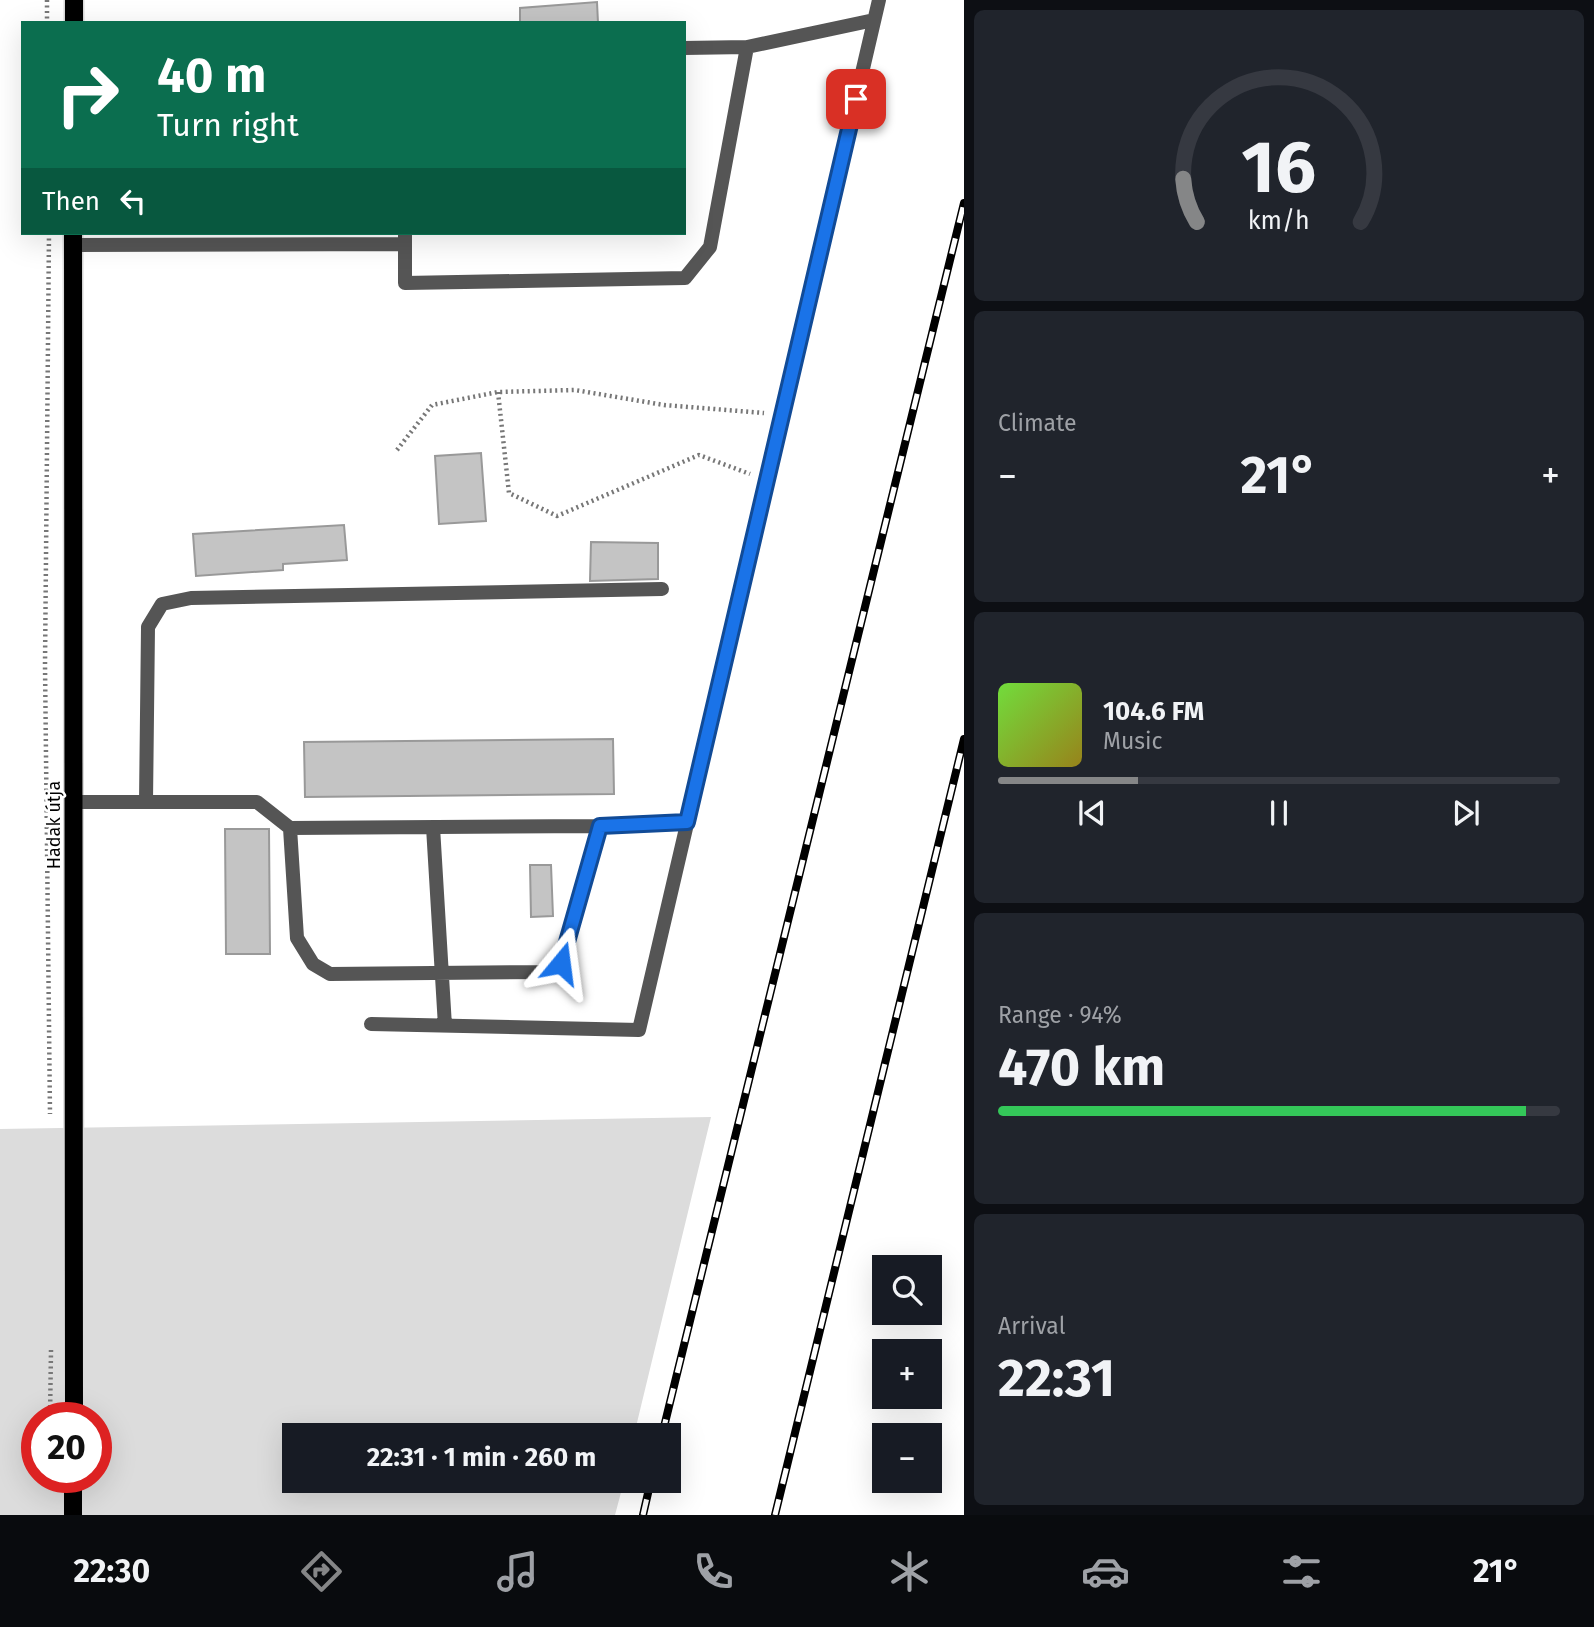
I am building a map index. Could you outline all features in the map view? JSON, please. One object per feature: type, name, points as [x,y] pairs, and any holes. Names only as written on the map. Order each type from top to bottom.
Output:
[{"type":"main road","points":[[74,0],[74,21]]},
{"type":"main road","name":"Hadak útja","points":[[73,239],[74,1402]]},
{"type":"main road","points":[[73,1515],[74,1493]]},
{"type":"lane","points":[[371,1024],[639,1030],[879,0]]},
{"type":"lane","points":[[686,48],[747,47],[874,20]]},
{"type":"lane","points":[[73,239],[405,238],[405,282],[685,278],[710,247],[747,47]]},
{"type":"lane","points":[[146,802],[148,627],[162,604],[191,598],[662,589]]},
{"type":"lane","points":[[75,802],[257,802],[290,828],[600,826],[687,822]]},
{"type":"lane","points":[[290,828],[297,938],[313,964],[330,974],[442,975],[547,972],[561,963],[600,826]]},
{"type":"lane","points":[[433,827],[445,1026]]},
{"type":"path","points":[[47,0],[47,21]]},
{"type":"path","points":[[49,235],[46,679],[51,1125]]},
{"type":"path","points":[[397,450],[432,405],[498,392],[575,390],[664,405],[782,414]]},
{"type":"path","points":[[498,392],[509,493],[557,516],[699,455],[767,481]]},
{"type":"path","points":[[50,1402],[51,1348]]},
{"type":"shaded area","points":[[711,1117],[637,1423],[282,1423],[282,1493],[621,1493],[615,1515],[0,1515],[0,1129]]},
{"type":"building","points":[[597,2],[598,21],[520,21],[520,8]]},
{"type":"building","points":[[481,453],[486,521],[439,524],[435,456]]},
{"type":"building","points":[[344,525],[347,560],[283,564],[283,570],[196,576],[193,534]]},
{"type":"building","points":[[591,542],[658,543],[658,579],[590,581]]},
{"type":"building","points":[[613,739],[614,794],[305,797],[304,742]]},
{"type":"building","points":[[225,829],[269,829],[270,954],[226,954]]},
{"type":"building","points":[[530,865],[551,865],[553,916],[531,917]]},
{"type":"railway","points":[[665,1423],[964,203]]},
{"type":"railway","points":[[775,1515],[964,739]]},
{"type":"railway","points":[[643,1515],[648,1493]]},
{"type":"route","points":[[561,963],[600,826],[687,822],[856,99]]}]
